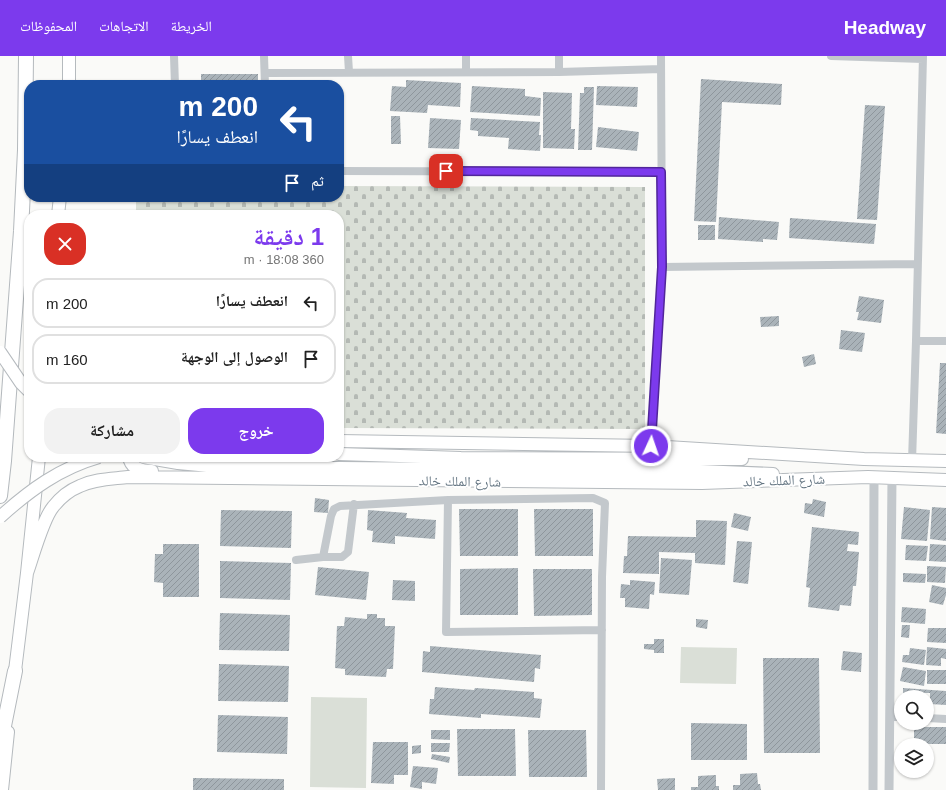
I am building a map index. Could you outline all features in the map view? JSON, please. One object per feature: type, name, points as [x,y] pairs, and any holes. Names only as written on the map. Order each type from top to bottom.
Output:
[{"type":"highway","points":[[26,56],[26,80]]},
{"type":"highway","points":[[0,496],[5,453],[24,170]]},
{"type":"highway","points":[[0,746],[15,671]]},
{"type":"main road","points":[[68,80],[69,56]]},
{"type":"main road","points":[[0,352],[24,386]]},
{"type":"main road","name":"شارع الملك خالد","points":[[344,441],[651,446],[864,459],[946,461]]},
{"type":"main road","points":[[344,454],[461,463],[700,470],[871,478]]},
{"type":"main road","points":[[172,462],[220,467],[864,459]]},
{"type":"main road","points":[[2,790],[38,462]]},
{"type":"main road","points":[[0,517],[20,498],[61,471],[83,462]]},
{"type":"main road","points":[[131,462],[136,469],[144,471],[175,472],[198,478]]},
{"type":"main road","name":"شارع الملك خالد","points":[[27,572],[52,507],[64,495],[80,486],[95,481],[128,477],[702,483],[871,478],[946,480]]},
{"type":"street","points":[[174,56],[175,80]]},
{"type":"street","points":[[264,56],[265,80]]},
{"type":"street","points":[[348,56],[349,72]]},
{"type":"street","points":[[466,56],[466,72]]},
{"type":"street","points":[[559,56],[559,72]]},
{"type":"street","points":[[651,446],[662,267],[661,56]]},
{"type":"street","points":[[831,56],[923,58],[912,461]]},
{"type":"street","points":[[265,73],[559,72],[661,69]]},
{"type":"street","points":[[344,171],[661,172]]},
{"type":"street","points":[[662,267],[917,264]]},
{"type":"street","points":[[916,340],[946,341]]},
{"type":"street","points":[[871,478],[873,790]]},
{"type":"street","points":[[889,790],[892,478]]},
{"type":"street","points":[[323,557],[331,516],[334,510],[340,506],[354,504],[448,500],[593,498],[606,503],[602,576],[601,790]]},
{"type":"street","points":[[448,500],[446,632],[602,630]]},
{"type":"street","points":[[296,560],[323,557],[342,557],[348,552],[354,504]]},
{"type":"street","points":[[934,718],[946,719]]},
{"type":"green space","points":[[344,186],[645,187],[645,429],[344,428],[344,210],[136,210],[136,202],[344,202]]},
{"type":"green space","points":[[681,647],[737,648],[736,684],[680,683]]},
{"type":"green space","points":[[311,697],[367,698],[366,788],[310,787]]},
{"type":"building","points":[[201,74],[258,74],[258,80],[201,80]]},
{"type":"building","points":[[701,79],[782,84],[781,105],[722,102],[716,222],[694,221]]},
{"type":"building","points":[[406,80],[461,83],[460,107],[428,105],[427,113],[390,111],[392,86],[406,87]]},
{"type":"building","points":[[472,86],[525,89],[525,96],[541,98],[540,116],[470,112]]},
{"type":"building","points":[[597,86],[638,87],[637,107],[596,105]]},
{"type":"building","points":[[584,87],[594,87],[592,150],[578,150],[580,93],[584,93]]},
{"type":"building","points":[[543,92],[572,93],[571,129],[575,129],[574,149],[543,148]]},
{"type":"building","points":[[865,105],[885,106],[877,220],[857,219]]},
{"type":"building","points":[[391,116],[400,116],[401,144],[391,144]]},
{"type":"building","points":[[430,118],[461,120],[459,149],[428,148]]},
{"type":"building","points":[[471,118],[540,122],[540,151],[508,149],[509,138],[478,136],[478,131],[470,130]]},
{"type":"building","points":[[598,127],[639,132],[637,151],[596,147]]},
{"type":"building","points":[[719,217],[779,222],[777,240],[763,239],[763,242],[718,239]]},
{"type":"building","points":[[790,218],[876,224],[874,244],[789,238]]},
{"type":"building","points":[[698,225],[715,225],[715,240],[698,240]]},
{"type":"building","points":[[859,296],[884,300],[881,323],[857,320],[859,312],[856,312]]},
{"type":"building","points":[[779,316],[779,326],[761,327],[760,317]]},
{"type":"building","points":[[841,330],[865,333],[862,352],[839,349]]},
{"type":"building","points":[[814,354],[816,364],[804,367],[802,357]]},
{"type":"building","points":[[940,363],[946,363],[946,434],[936,433]]},
{"type":"building","points":[[315,498],[329,500],[328,513],[314,512]]},
{"type":"building","points":[[813,499],[826,502],[824,517],[804,513],[805,503],[812,504]]},
{"type":"building","points":[[904,507],[930,510],[927,541],[901,539]]},
{"type":"building","points":[[932,507],[946,508],[946,541],[930,539]]},
{"type":"building","points":[[459,509],[518,509],[518,556],[460,556]]},
{"type":"building","points":[[534,509],[593,509],[593,556],[535,556]]},
{"type":"building","points":[[221,510],[292,511],[291,548],[220,546]]},
{"type":"building","points":[[368,510],[407,513],[406,518],[436,520],[435,539],[395,536],[395,544],[372,542],[373,531],[367,530]]},
{"type":"building","points":[[734,513],[751,517],[748,531],[731,527]]},
{"type":"building","points":[[696,520],[727,521],[725,565],[695,563],[695,553],[659,552],[659,574],[623,573],[624,556],[627,556],[628,536],[696,537]]},
{"type":"building","points":[[812,527],[859,532],[858,545],[848,544],[847,551],[859,552],[856,586],[853,586],[851,606],[840,605],[839,611],[808,607],[810,588],[806,587]]},
{"type":"building","points":[[737,541],[752,542],[748,584],[733,582]]},
{"type":"building","points":[[163,544],[199,544],[199,597],[163,597],[163,583],[154,582],[155,554],[163,554]]},
{"type":"building","points":[[930,544],[946,545],[946,562],[929,561]]},
{"type":"building","points":[[906,545],[928,546],[926,561],[905,560]]},
{"type":"building","points":[[661,558],[692,560],[689,595],[659,593]]},
{"type":"building","points":[[220,561],[291,563],[290,600],[220,598]]},
{"type":"building","points":[[927,566],[946,567],[945,583],[927,582]]},
{"type":"building","points":[[318,567],[369,572],[366,600],[315,595]]},
{"type":"building","points":[[518,568],[518,615],[460,615],[460,569]]},
{"type":"building","points":[[533,569],[592,569],[592,615],[534,616]]},
{"type":"building","points":[[903,573],[926,574],[925,583],[903,582]]},
{"type":"building","points":[[393,580],[415,581],[415,601],[392,600]]},
{"type":"building","points":[[630,580],[655,582],[654,595],[650,594],[649,609],[625,607],[625,598],[620,598],[621,584],[630,585]]},
{"type":"building","points":[[932,585],[946,588],[946,595],[943,605],[929,602]]},
{"type":"building","points":[[902,607],[926,609],[925,624],[901,622]]},
{"type":"building","points":[[220,613],[290,615],[289,651],[219,650]]},
{"type":"building","points":[[367,614],[377,614],[377,618],[385,618],[385,626],[395,626],[393,669],[387,669],[386,677],[345,675],[345,669],[335,668],[337,626],[344,626],[345,617],[367,619]]},
{"type":"building","points":[[696,619],[708,620],[707,629],[696,627]]},
{"type":"building","points":[[902,625],[910,625],[909,638],[901,637]]},
{"type":"building","points":[[928,628],[946,628],[946,643],[927,642]]},
{"type":"building","points":[[654,639],[664,639],[664,653],[654,653],[654,650],[644,649],[644,644],[654,644]]},
{"type":"building","points":[[430,646],[541,655],[540,669],[535,668],[534,682],[422,672],[423,651],[430,652]]},
{"type":"building","points":[[927,647],[946,649],[946,659],[941,658],[941,666],[926,665]]},
{"type":"building","points":[[910,648],[926,650],[924,665],[902,662],[903,655],[909,655]]},
{"type":"building","points":[[843,651],[862,653],[861,672],[841,670]]},
{"type":"building","points":[[763,658],[819,658],[820,753],[764,753]]},
{"type":"building","points":[[219,664],[289,666],[288,702],[218,701]]},
{"type":"building","points":[[903,667],[926,671],[924,686],[900,681]]},
{"type":"building","points":[[927,670],[946,670],[946,684],[927,684]]},
{"type":"building","points":[[435,687],[534,692],[534,698],[542,699],[540,718],[481,714],[481,718],[429,714],[430,699],[434,699]]},
{"type":"building","points":[[903,688],[932,690],[903,690]]},
{"type":"building","points":[[934,690],[946,691],[946,705],[934,704]]},
{"type":"building","points":[[218,715],[288,717],[287,754],[217,752]]},
{"type":"building","points":[[691,723],[747,724],[747,760],[691,760]]},
{"type":"building","points":[[934,727],[946,727],[946,744],[934,744],[934,738],[914,738],[914,730],[934,730]]},
{"type":"building","points":[[457,729],[515,729],[516,776],[458,776]]},
{"type":"building","points":[[431,730],[450,730],[450,740],[431,739]]},
{"type":"building","points":[[528,730],[586,730],[587,777],[529,777]]},
{"type":"building","points":[[373,742],[408,742],[408,775],[394,775],[394,784],[371,783]]},
{"type":"building","points":[[431,743],[450,743],[449,752],[431,752]]},
{"type":"building","points":[[421,745],[421,753],[412,754],[412,746]]},
{"type":"building","points":[[432,754],[450,757],[449,763],[431,759]]},
{"type":"building","points":[[413,766],[438,768],[436,784],[422,782],[422,789],[410,787]]},
{"type":"building","points":[[757,773],[758,784],[760,784],[761,790],[733,790],[733,785],[740,785],[740,774]]},
{"type":"building","points":[[716,775],[716,786],[719,786],[719,790],[691,790],[691,787],[698,787],[698,776]]},
{"type":"building","points":[[193,778],[284,779],[284,790],[193,790]]},
{"type":"building","points":[[675,778],[675,790],[658,790],[657,779]]},
{"type":"route","points":[[446,171],[661,172],[662,267],[651,446]]}]
